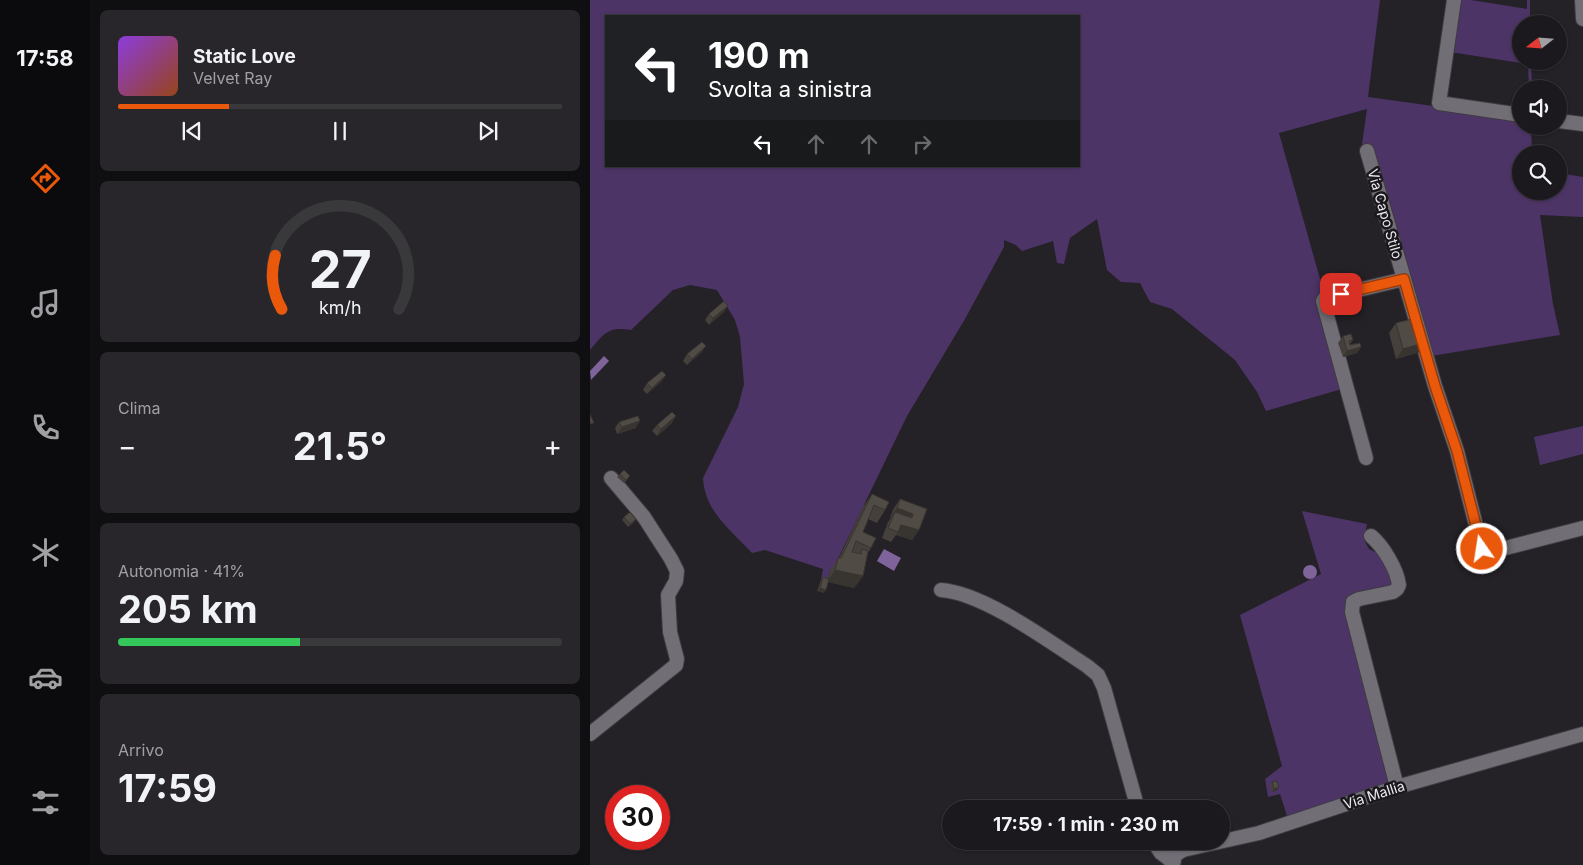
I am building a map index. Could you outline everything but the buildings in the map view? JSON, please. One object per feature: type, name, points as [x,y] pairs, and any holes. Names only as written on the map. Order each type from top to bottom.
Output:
[{"type":"street","points":[[1454,0],[1439,103],[1512,114]]},
{"type":"street","points":[[1582,0],[1583,19]]},
{"type":"street","points":[[1567,121],[1583,124]]},
{"type":"street","name":"Via Capo Stilo","points":[[1367,151],[1435,386],[1457,451],[1482,549],[1486,553],[1583,528]]},
{"type":"street","points":[[1366,458],[1323,302],[1325,298],[1404,279]]},
{"type":"street","points":[[590,734],[676,664],[677,659],[670,632],[668,595],[676,581],[677,571],[672,559],[644,517],[610,478]]},
{"type":"street","points":[[1371,536],[1384,551],[1400,585],[1393,592],[1359,599],[1354,602],[1352,612],[1397,787]]},
{"type":"street","points":[[941,590],[962,594],[1000,611],[1087,666],[1098,675],[1104,688],[1135,800]]},
{"type":"street","name":"Via Mallia","points":[[1173,863],[1175,855],[1183,850],[1259,833],[1397,787],[1583,734]]},
{"type":"street","points":[[1159,850],[1173,863]]},
{"type":"shaded area","points":[[590,0],[1380,0],[1368,97],[1512,117],[1512,135],[1531,135],[1532,145],[1512,145],[1512,200],[1567,200],[1567,174],[1583,177],[1583,217],[1540,215],[1553,304],[1560,335],[1431,356],[1371,150],[1362,144],[1367,109],[1279,133],[1324,293],[1342,389],[1266,411],[1257,392],[1235,360],[1172,309],[1150,302],[1140,283],[1121,282],[1107,270],[1097,219],[1070,238],[1064,264],[1057,263],[1053,241],[1022,251],[1016,245],[1004,240],[1004,247],[965,319],[907,416],[832,571],[830,570],[827,582],[821,580],[823,569],[765,550],[752,553],[727,528],[708,501],[703,478],[738,407],[744,384],[740,337],[735,320],[717,290],[690,285],[673,290],[631,330],[617,329],[603,335],[590,350]]},
{"type":"shaded area","points":[[1458,0],[1471,0],[1527,9],[1527,0],[1530,0],[1530,15],[1512,15],[1512,62],[1450,52]]},
{"type":"shaded area","points":[[1528,70],[1531,70],[1532,80],[1529,80]]},
{"type":"shaded area","points":[[604,356],[609,361],[591,380],[590,371]]},
{"type":"shaded area","points":[[1583,426],[1583,454],[1540,465],[1534,437]]},
{"type":"shaded area","points":[[1302,511],[1367,524],[1364,540],[1369,549],[1377,553],[1394,579],[1389,589],[1348,598],[1346,604],[1393,783],[1288,819],[1280,794],[1268,797],[1265,779],[1282,766],[1240,615],[1321,574]]},
{"type":"shaded area","points":[[884,549],[901,558],[894,571],[877,561]]},
{"type":"shaded area","points":[[1307,565],[1313,565],[1317,572],[1313,579],[1307,579],[1303,575],[1303,569]]},
{"type":"route","points":[[1341,294],[1404,279],[1435,386],[1457,451],[1482,549]]}]
